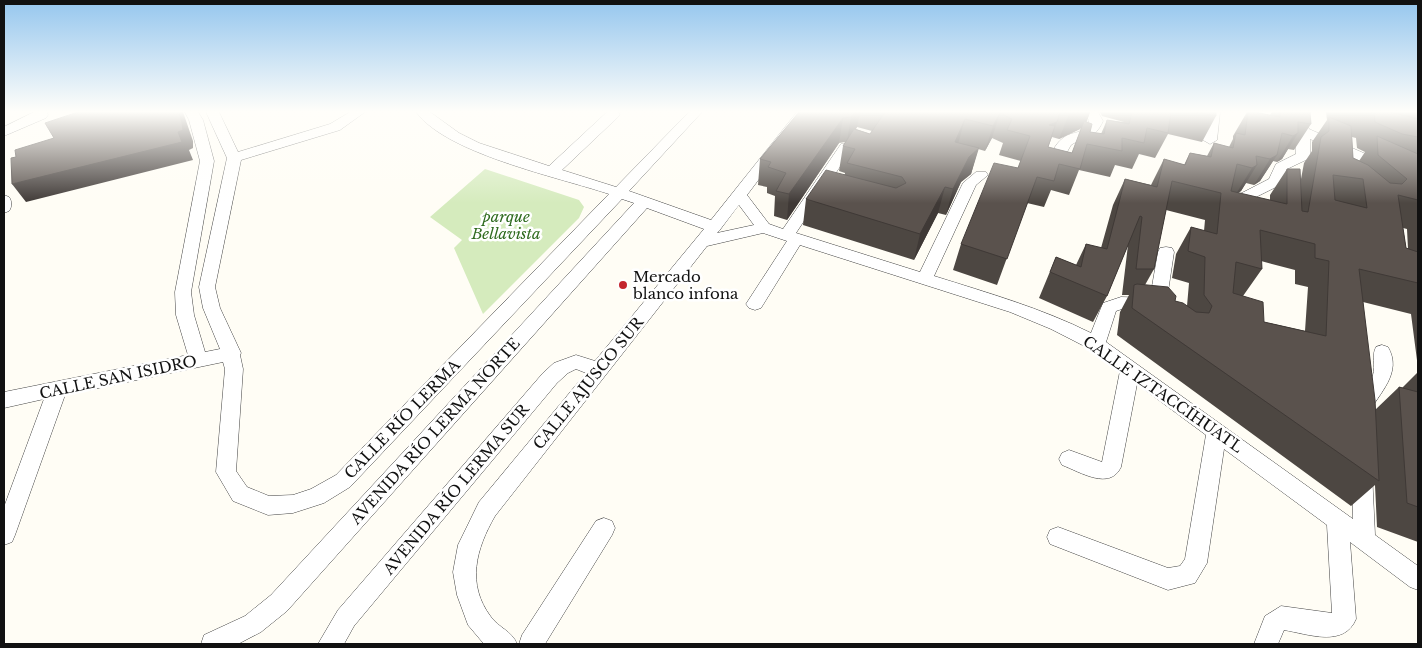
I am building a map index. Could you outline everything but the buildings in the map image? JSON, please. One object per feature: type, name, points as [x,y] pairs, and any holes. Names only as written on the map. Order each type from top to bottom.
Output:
[{"type":"street","points":[[198,360],[185,315],[183,292],[199,214],[207,161],[202,142]]},
{"type":"street","points":[[226,142],[234,158],[207,287],[208,301],[232,353]]},
{"type":"street","points":[[234,158],[285,142]]},
{"type":"street","points":[[465,142],[618,192],[714,227]]},
{"type":"street","points":[[552,171],[583,142]]},
{"type":"street","name":"CALLE RÍO LERMA","points":[[232,353],[234,369],[226,472],[240,494],[268,506],[293,504],[317,496],[343,481],[667,142]]},
{"type":"street","name":"CALLE AJUSCO SUR","points":[[505,644],[489,633],[476,616],[465,583],[466,553],[476,528],[487,509],[780,142]]},
{"type":"street","points":[[1054,163],[1066,142]]},
{"type":"street","points":[[1239,200],[1275,182],[1281,167],[1302,156],[1304,142]]},
{"type":"street","points":[[1333,142],[1418,182]]},
{"type":"street","points":[[1341,146],[1343,164]]},
{"type":"street","points":[[755,304],[818,188],[846,147]]},
{"type":"street","points":[[925,278],[970,183],[981,175]]},
{"type":"street","points":[[818,188],[837,193]]},
{"type":"street","points":[[702,242],[764,228],[739,195]]},
{"type":"street","points":[[4,200],[4,208]]},
{"type":"street","name":"AVENIDA RÍO LERMA NORTE","points":[[213,644],[252,624],[279,603],[644,202]]},
{"type":"street","points":[[199,214],[223,211]]},
{"type":"street","name":"CALLE IZTACCÍHUATL","points":[[764,228],[925,278],[1049,321],[1096,344],[1418,579]]},
{"type":"street","points":[[1157,305],[1166,252]]},
{"type":"street","points":[[1096,344],[1109,307],[1121,303],[1157,305],[1170,319]]},
{"type":"street","points":[[1360,424],[1363,402],[1378,385],[1383,372],[1382,352]]},
{"type":"street","name":"CALLE SAN ISIDRO","points":[[4,400],[232,353]]},
{"type":"street","name":"AVENIDA RÍO LERMA SUR","points":[[330,644],[346,618],[550,378],[561,368],[576,362],[598,370]]},
{"type":"street","points":[[1069,459],[1099,470],[1107,471],[1111,467],[1130,369]]},
{"type":"street","points":[[4,535],[57,390]]},
{"type":"street","points":[[1058,538],[1168,579],[1187,575],[1196,563],[1217,431]]},
{"type":"street","points":[[1361,453],[1364,539]]},
{"type":"street","points":[[1266,644],[1273,624],[1281,618],[1332,626],[1344,618],[1337,519]]},
{"type":"street","points":[[531,644],[604,528]]},
{"type":"green space","name":"parque Bellavista","points":[[485,169],[579,200],[584,207],[579,218],[483,314],[454,248],[462,240],[430,217]]},
{"type":"place","name":"Mercado blanco infona","points":[[623,285]]}]
